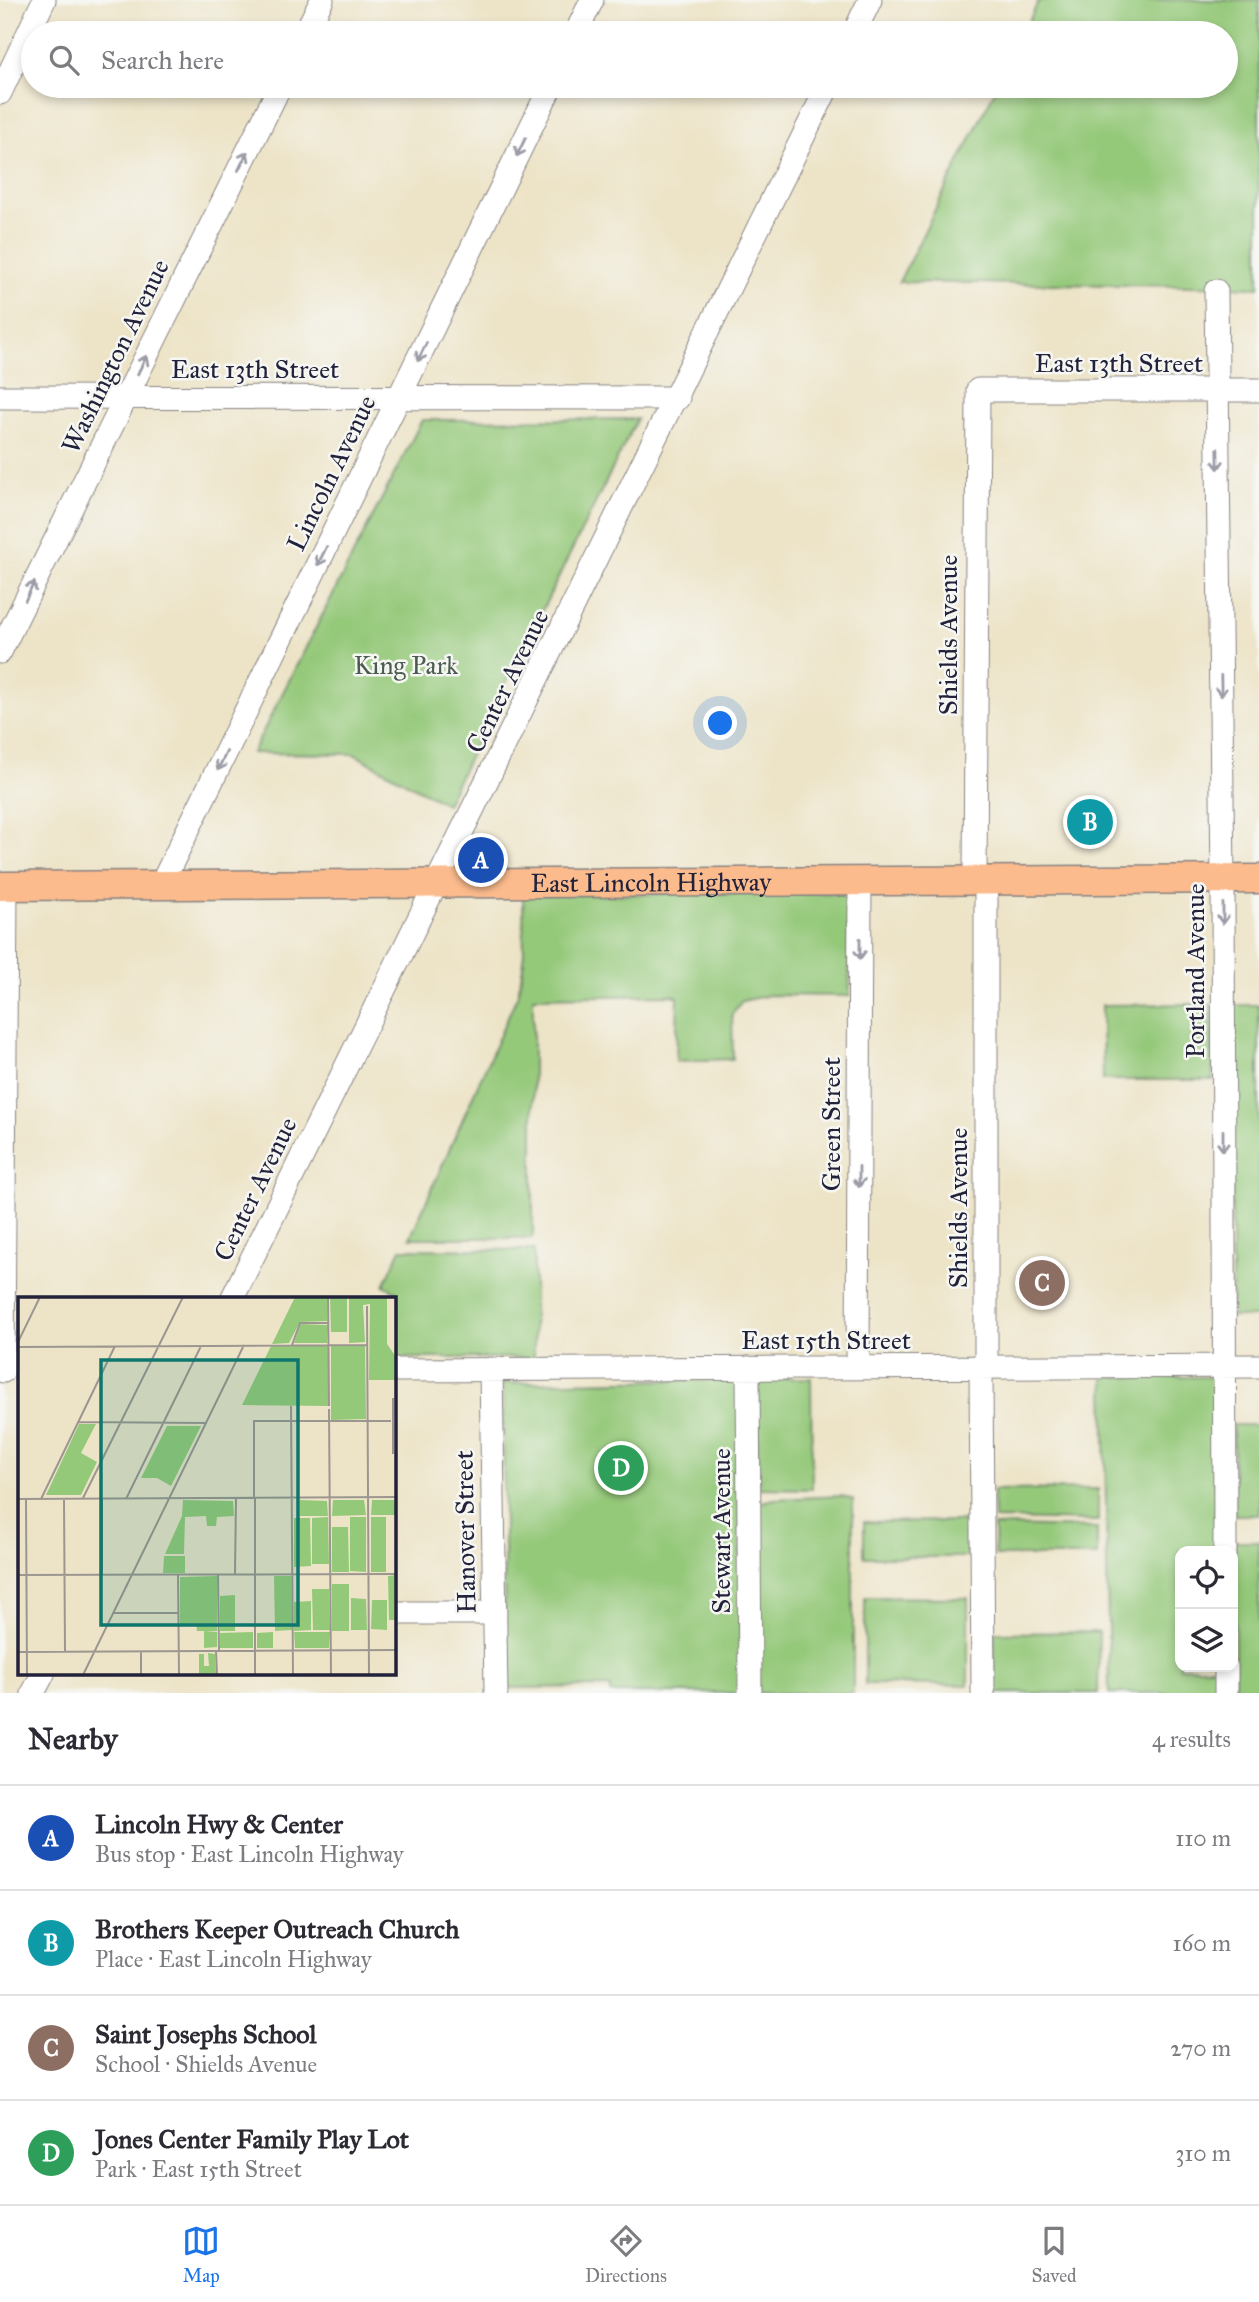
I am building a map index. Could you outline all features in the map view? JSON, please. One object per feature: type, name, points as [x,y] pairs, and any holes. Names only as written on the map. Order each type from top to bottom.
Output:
[{"type":"main road","name":"East Lincoln Highway","points":[[3,886],[1259,879]]},
{"type":"street","points":[[34,21],[44,0]]},
{"type":"street","points":[[311,21],[322,0]]},
{"type":"street","points":[[582,21],[593,0]]},
{"type":"street","points":[[860,21],[870,0]]},
{"type":"street","points":[[0,93],[21,49]]},
{"type":"street","name":"Washington Avenue","points":[[0,652],[273,98]]},
{"type":"street","name":"Lincoln Avenue","points":[[161,885],[545,98]]},
{"type":"street","name":"Center Avenue","points":[[233,1297],[678,398],[822,98]]},
{"type":"street","name":"Portland Avenue","points":[[1216,291],[1223,879],[1225,1546]]},
{"type":"street","name":"East 13th Street","points":[[978,390],[1259,390]]},
{"type":"street","name":"Shields Avenue","points":[[978,390],[984,1367],[983,1693]]},
{"type":"street","name":"East 13th Street","points":[[0,397],[678,398]]},
{"type":"street","name":"Green Street","points":[[858,1368],[860,881]]},
{"type":"street","points":[[3,886],[7,1371]]},
{"type":"street","name":"East 15th Street","points":[[396,1370],[1259,1366]]},
{"type":"street","name":"Stewart Avenue","points":[[748,1368],[750,1693]]},
{"type":"street","name":"Hanover Street","points":[[491,1369],[496,1693]]},
{"type":"street","points":[[396,1613],[495,1613]]},
{"type":"street","points":[[1226,1672],[1226,1693]]},
{"type":"street","points":[[33,1693],[42,1675]]},
{"type":"green space","points":[[1039,0],[1259,0],[1259,287],[899,282],[991,98],[1238,98],[1238,21],[1029,21]]},
{"type":"green space","name":"King Park","points":[[637,419],[446,804],[354,754],[252,753],[422,420]]},
{"type":"green space","points":[[841,893],[847,901],[850,996],[770,995],[742,1001],[732,1014],[733,1059],[676,1061],[678,997],[673,995],[533,997],[533,1238],[410,1238],[518,994],[524,961],[523,895]]},
{"type":"green space","points":[[1209,1004],[1212,1009],[1213,1080],[1103,1080],[1102,1005]]},
{"type":"green space","points":[[1232,1005],[1259,1005],[1259,1317],[1232,1317]]},
{"type":"green space","points":[[401,1249],[534,1250],[534,1358],[397,1358],[397,1292],[384,1285]]},
{"type":"green space","points":[[1104,1377],[1213,1377],[1216,1546],[1175,1546],[1175,1672],[1217,1672],[1217,1693],[1109,1693]]},
{"type":"green space","points":[[811,1378],[812,1489],[757,1488],[758,1382],[762,1379]]},
{"type":"green space","points":[[739,1379],[742,1693],[610,1693],[610,1687],[505,1688],[503,1383]]},
{"type":"green space","points":[[1233,1425],[1259,1425],[1259,1515],[1234,1515]]},
{"type":"green space","points":[[1098,1489],[1098,1521],[994,1519],[993,1490]]},
{"type":"green space","points":[[842,1496],[853,1500],[853,1693],[758,1693],[757,1503],[774,1499]]},
{"type":"green space","points":[[967,1521],[967,1557],[864,1557],[864,1522]]},
{"type":"green space","points":[[994,1526],[1097,1528],[1097,1556],[995,1556]]},
{"type":"green space","points":[[1234,1541],[1259,1541],[1259,1693],[1235,1693],[1235,1672],[1238,1672],[1238,1546],[1234,1546]]},
{"type":"green space","points":[[865,1597],[968,1598],[968,1685],[865,1684]]},
{"type":"green space","points":[[1099,1632],[1098,1693],[995,1693],[994,1633]]},
{"type":"place","name":"Brothers Keeper Outreach Church","points":[[1090,822]]},
{"type":"place","name":"Lincoln Hwy & Center","points":[[481,860]]},
{"type":"place","name":"Saint Josephs School","points":[[1042,1283]]},
{"type":"place","name":"Jones Center Family Play Lot","points":[[621,1468]]}]
